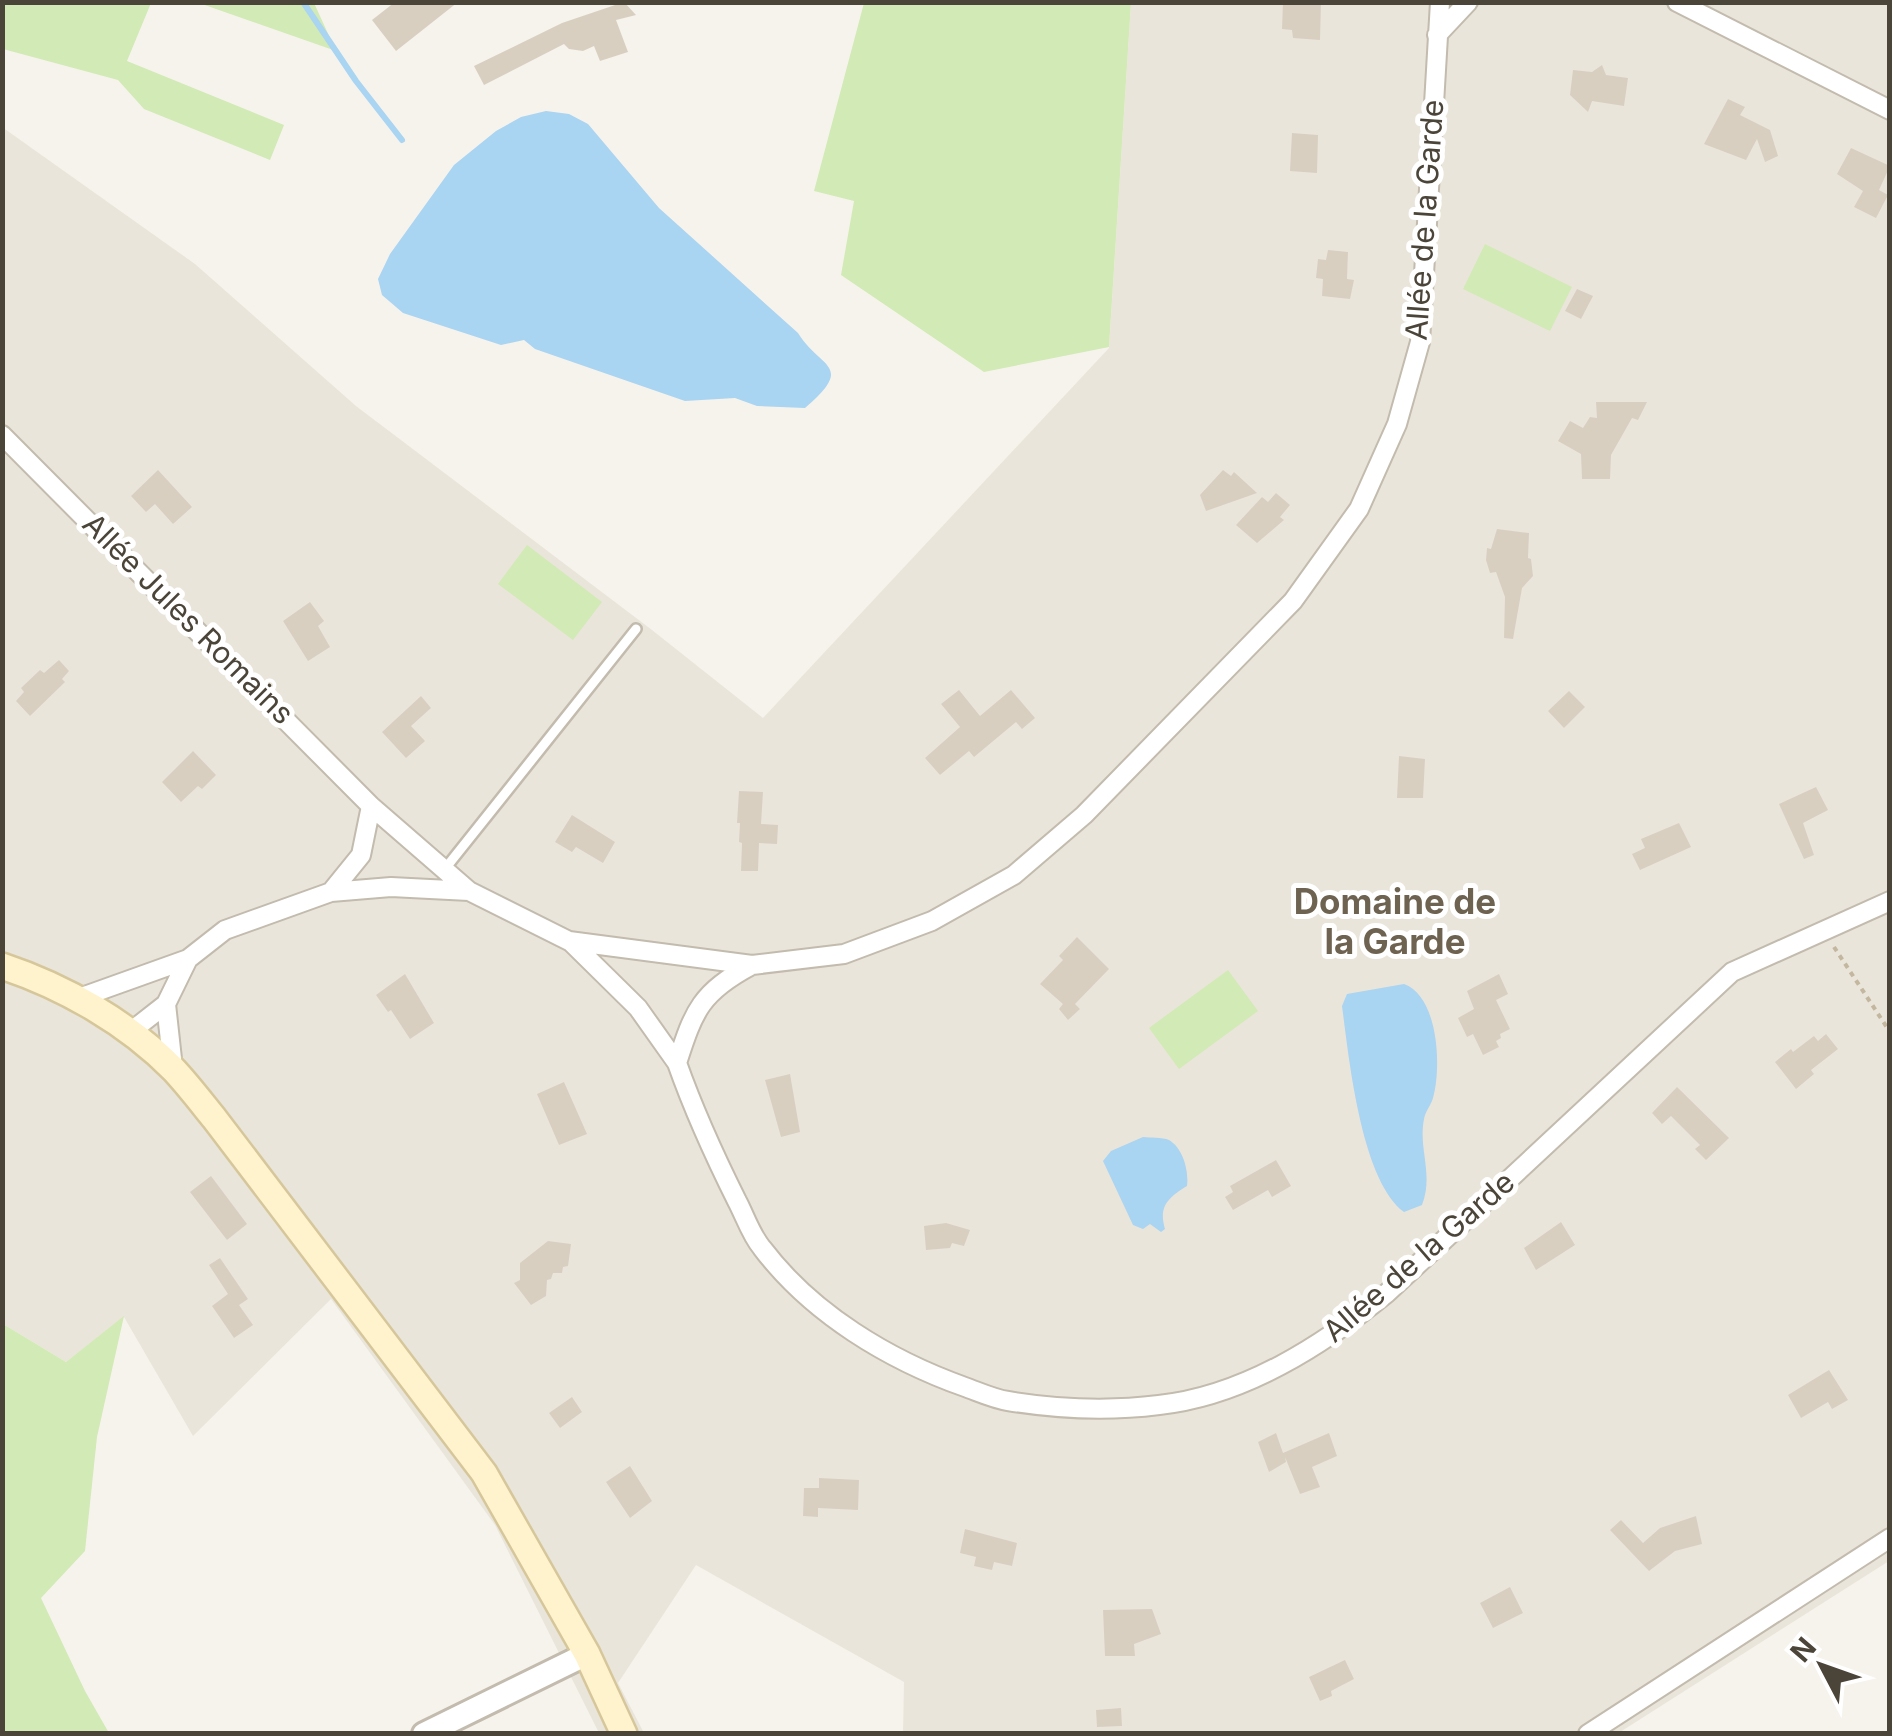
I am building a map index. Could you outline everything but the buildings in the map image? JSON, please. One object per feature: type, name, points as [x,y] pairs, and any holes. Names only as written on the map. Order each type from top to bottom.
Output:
[{"type":"main road","points":[[2,966],[79,998],[130,1033],[173,1069],[214,1118],[484,1474],[587,1654],[624,1734]]},
{"type":"street","name":"Allée de la Garde","points":[[569,941],[752,966],[844,954],[932,921],[1014,875],[1084,816],[1293,600],[1359,509],[1397,424],[1420,342],[1440,2]]},
{"type":"street","points":[[1436,36],[1468,2]]},
{"type":"street","points":[[1677,2],[1890,110]]},
{"type":"street","name":"Allée Jules Romains","points":[[2,434],[371,806],[469,891]]},
{"type":"street","points":[[331,892],[361,855],[371,806]]},
{"type":"street","name":"Allée de la Garde","points":[[79,998],[188,959],[226,930],[331,892],[391,888],[469,891],[569,941],[638,1008],[677,1062],[699,1126],[760,1247],[804,1292],[857,1334],[920,1371],[1005,1401],[1081,1408],[1162,1405],[1221,1390],[1278,1368],[1337,1334],[1402,1280],[1732,972],[1890,901]]},
{"type":"street","name":"Allée de la Garde","points":[[130,1033],[166,1004],[188,959]]},
{"type":"street","name":"Allée de la Garde","points":[[677,1062],[692,1016],[720,982],[752,966]]},
{"type":"street","points":[[166,1004],[173,1069]]},
{"type":"street","points":[[1588,1734],[1890,1538]]},
{"type":"street","points":[[424,1734],[587,1654]]},
{"type":"lane","points":[[444,870],[636,629]]},
{"type":"path","points":[[1824,930],[1890,1032]]},
{"type":"shaded area","points":[[1131,3],[1889,3],[1889,1561],[1617,1734],[903,1733],[904,1682],[696,1565],[618,1683],[644,1733],[599,1733],[495,1525],[331,1299],[193,1436],[124,1317],[66,1362],[3,1324],[2,127],[195,264],[356,406],[763,718],[1109,348]]},
{"type":"green space","points":[[2,3],[151,3],[127,61],[284,125],[270,160],[144,109],[118,80],[3,49]]},
{"type":"green space","points":[[199,3],[314,3],[336,51]]},
{"type":"green space","points":[[864,3],[1131,3],[1109,347],[984,372],[841,275],[854,201],[814,191]]},
{"type":"green space","points":[[1485,244],[1572,287],[1550,331],[1463,289]]},
{"type":"green space","points":[[527,545],[602,602],[573,640],[498,584]]},
{"type":"green space","points":[[1228,970],[1258,1011],[1179,1069],[1149,1028]]},
{"type":"green space","points":[[124,1316],[97,1437],[85,1551],[41,1598],[109,1733],[3,1733],[3,1324],[66,1362]]},
{"type":"water","points":[[546,111],[569,114],[588,124],[659,208],[798,333],[823,361],[831,374],[829,383],[805,408],[757,406],[735,398],[685,401],[535,349],[524,340],[501,345],[403,313],[382,295],[378,279],[390,254],[454,165],[496,131],[521,117]]},
{"type":"water","points":[[1404,984],[1424,1002],[1430,1017],[1437,1068],[1423,1130],[1425,1193],[1422,1205],[1404,1212],[1389,1196],[1367,1146],[1353,1086],[1342,1006],[1347,994]]},
{"type":"water","points":[[1143,1137],[1169,1140],[1178,1148],[1186,1167],[1187,1186],[1167,1203],[1163,1214],[1165,1229],[1161,1232],[1150,1224],[1143,1229],[1133,1225],[1103,1161],[1111,1151]]},
{"type":"waterway","points":[[303,2],[402,140]]},
{"type":"district","name":"Domaine de la Garde","points":[[1395,922]]}]
